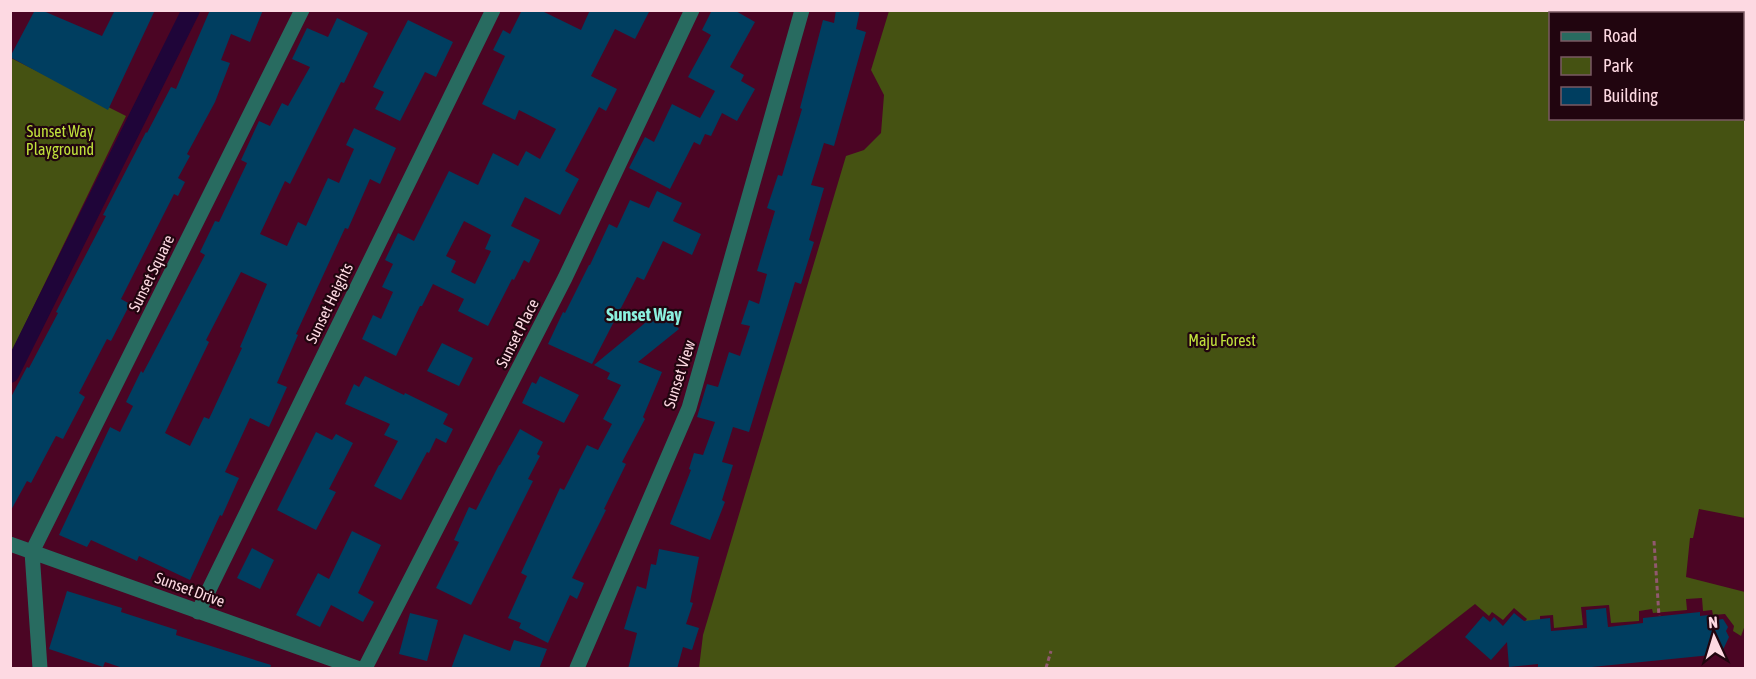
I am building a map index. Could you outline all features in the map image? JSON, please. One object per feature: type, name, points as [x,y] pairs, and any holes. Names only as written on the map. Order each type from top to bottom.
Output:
[{"type":"street","name":"Sunset Square","points":[[32,552],[302,10]]},
{"type":"street","name":"Sunset Heights","points":[[198,612],[493,10]]},
{"type":"street","name":"Sunset Place","points":[[365,669],[565,278],[692,10]]},
{"type":"street","name":"Sunset View","points":[[577,669],[689,408],[802,10]]},
{"type":"street","name":"Sunset Drive","points":[[10,544],[357,669]]},
{"type":"street","points":[[32,552],[40,669]]},
{"type":"path","points":[[1654,541],[1659,616]]},
{"type":"path","points":[[1046,669],[1051,651]]},
{"type":"green space","name":"Maju Forest","points":[[889,11],[1745,11],[1745,518],[1699,509],[1693,538],[1690,538],[1686,577],[1745,592],[1745,625],[1741,636],[1733,631],[1734,626],[1725,614],[1713,615],[1712,610],[1703,611],[1702,598],[1686,599],[1687,610],[1653,613],[1652,609],[1639,611],[1639,621],[1611,623],[1609,605],[1581,607],[1583,625],[1554,628],[1553,615],[1540,616],[1540,627],[1519,628],[1527,619],[1514,608],[1503,620],[1492,612],[1489,616],[1475,604],[1393,668],[699,668],[703,635],[846,156],[864,150],[881,133],[884,95],[871,70]]},
{"type":"green space","name":"Sunset Way Playground","points":[[11,58],[126,116],[11,353]]},
{"type":"building","points":[[35,10],[41,10],[102,36],[115,10],[155,10],[108,110],[10,57]]},
{"type":"building","points":[[210,10],[263,10],[250,42],[231,34],[221,60],[230,63],[215,102],[187,154],[190,156],[178,178],[185,182],[178,196],[174,194],[121,299],[130,304],[111,341],[107,339],[79,393],[85,397],[63,439],[56,436],[31,483],[27,481],[10,512],[10,399],[58,313],[56,312],[106,216],[103,215],[146,132],[171,87],[176,89]]},
{"type":"building","points":[[522,10],[540,10],[581,30],[590,10],[650,10],[635,39],[615,29],[591,76],[617,89],[606,111],[599,107],[565,171],[579,179],[560,215],[525,197],[511,226],[540,240],[529,263],[524,260],[514,280],[512,279],[488,326],[458,311],[464,299],[433,284],[396,356],[362,339],[373,315],[381,319],[393,292],[382,287],[393,264],[385,260],[398,233],[414,241],[449,171],[478,185],[493,153],[518,166],[526,151],[540,159],[556,129],[519,110],[515,120],[482,104],[505,56],[493,50],[503,30],[510,34]],"holes":[[[464,221],[491,235],[485,249],[491,251],[475,284],[451,272],[456,261],[446,256]]]},
{"type":"building","points":[[712,10],[734,10],[755,22],[730,67],[744,75],[741,81],[755,89],[737,121],[722,113],[711,136],[705,134],[700,145],[694,142],[670,189],[629,168],[645,137],[654,142],[672,104],[700,118],[715,91],[688,77],[711,35],[702,30]]},
{"type":"building","points":[[836,10],[860,10],[856,29],[866,32],[834,146],[824,143],[811,185],[824,188],[809,240],[814,242],[801,284],[795,282],[749,432],[733,427],[722,462],[733,465],[722,500],[725,502],[710,540],[670,524],[691,470],[689,469],[694,453],[703,455],[715,422],[697,417],[707,384],[718,387],[729,352],[740,356],[750,326],[741,324],[749,300],[759,304],[767,274],[757,271],[775,211],[767,208],[778,175],[782,176],[802,109],[800,108],[823,20],[834,23]]},
{"type":"building","points":[[337,18],[368,33],[290,184],[285,181],[260,234],[287,246],[298,222],[306,226],[328,178],[339,183],[354,149],[346,145],[354,128],[396,148],[380,184],[370,179],[296,334],[298,335],[277,383],[287,387],[269,427],[250,418],[225,472],[239,478],[190,580],[139,556],[137,561],[91,540],[87,547],[59,535],[110,427],[120,432],[133,406],[126,402],[205,255],[200,252],[215,221],[219,222],[247,163],[241,160],[259,121],[270,126],[282,103],[288,106],[310,67],[292,59],[307,28],[328,37]],"holes":[[[241,272],[267,284],[240,347],[242,348],[209,419],[204,417],[190,446],[165,433],[209,342],[206,340]]]},
{"type":"building","points":[[408,20],[453,42],[436,77],[425,72],[400,121],[375,109],[384,92],[373,87]]},
{"type":"building","points":[[657,191],[682,203],[673,221],[701,234],[692,255],[663,241],[644,280],[637,277],[592,364],[548,344],[609,224],[617,228],[630,200],[649,208]]},
{"type":"building","points":[[662,309],[679,329],[638,362],[662,372],[643,417],[645,419],[622,462],[626,464],[604,509],[606,510],[572,578],[584,583],[577,599],[570,595],[548,643],[519,628],[521,623],[508,618],[527,576],[521,573],[560,488],[564,490],[587,445],[598,450],[612,424],[603,419],[621,385],[607,379],[610,373],[594,365]]},
{"type":"building","points":[[442,343],[473,358],[459,386],[427,371]]},
{"type":"building","points":[[365,376],[448,414],[443,424],[453,429],[446,443],[436,438],[401,500],[374,486],[398,441],[384,435],[390,424],[345,404],[354,384],[359,387]]},
{"type":"building","points":[[540,376],[579,395],[564,423],[522,403],[532,382],[536,384]]},
{"type":"building","points":[[520,429],[543,442],[537,454],[540,456],[528,479],[533,481],[471,605],[436,588],[459,542],[454,540],[469,507],[476,510]]},
{"type":"building","points":[[316,432],[332,440],[336,434],[353,443],[329,489],[336,492],[316,530],[277,510]]},
{"type":"building","points":[[352,531],[381,545],[358,593],[374,602],[363,622],[331,605],[320,627],[296,615],[318,573],[329,579]]},
{"type":"building","points":[[252,548],[274,560],[260,589],[237,578]]},
{"type":"building","points":[[659,549],[699,557],[690,602],[693,603],[686,624],[699,628],[692,650],[683,647],[677,669],[628,669],[637,633],[624,629],[637,586],[646,589],[651,564],[656,565]]},
{"type":"building","points":[[67,591],[122,608],[121,612],[177,630],[176,635],[271,665],[270,669],[126,669],[105,662],[103,667],[49,649]]},
{"type":"building","points":[[1606,608],[1608,627],[1643,623],[1643,618],[1700,612],[1700,616],[1709,615],[1709,621],[1723,619],[1728,627],[1726,631],[1729,637],[1721,654],[1572,669],[1538,669],[1538,664],[1509,667],[1507,642],[1491,660],[1465,637],[1483,616],[1490,622],[1494,617],[1503,626],[1514,613],[1524,621],[1550,618],[1551,631],[1587,628],[1586,610]]},
{"type":"building","points":[[410,613],[438,620],[427,661],[399,654]]},
{"type":"building","points":[[464,634],[510,651],[514,640],[547,649],[539,669],[451,669]]},
{"type":"waterway","points":[[10,374],[191,10]]},
{"type":"district","name":"Sunset Way","points":[[644,315]]}]
